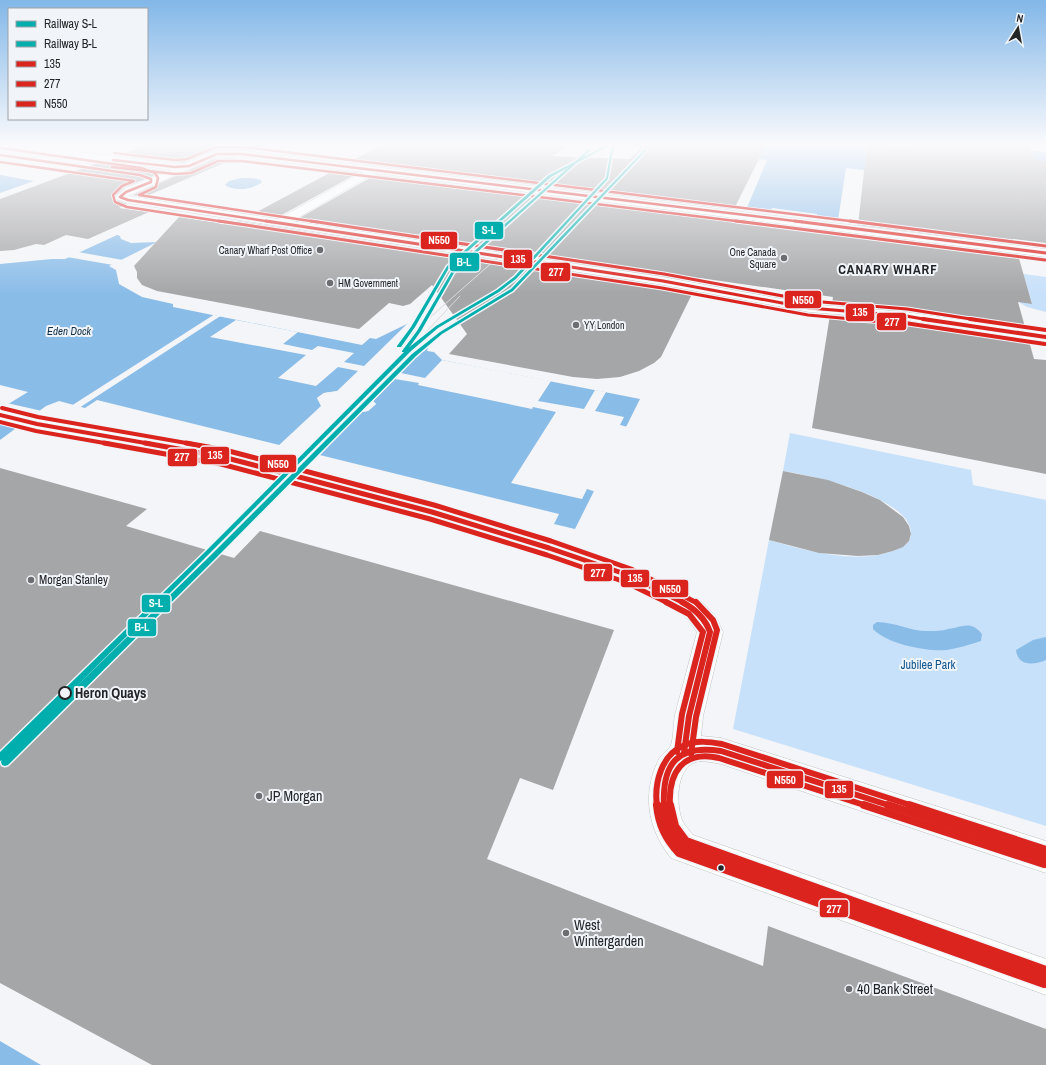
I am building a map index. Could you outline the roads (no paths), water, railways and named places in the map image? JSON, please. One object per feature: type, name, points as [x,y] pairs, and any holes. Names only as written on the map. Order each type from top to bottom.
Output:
[{"type":"street","points":[[123,195],[120,197],[128,200],[663,281],[809,308],[880,313],[1046,337]]},
{"type":"street","points":[[280,223],[330,195]]},
{"type":"street","points":[[580,195],[800,221],[929,239],[1046,253]]},
{"type":"street","points":[[0,415],[33,423],[223,458],[307,478],[432,512],[541,546],[628,575],[646,583],[693,608],[707,624],[710,632],[689,716],[684,753]]},
{"type":"street","points":[[1046,857],[721,752],[707,749],[694,750],[684,753],[671,767],[666,779],[664,811],[668,827],[682,847],[1046,978]]},
{"type":"water","points":[[752,195],[842,195],[838,220],[817,218],[817,214],[772,208],[771,213],[746,210]]},
{"type":"water","name":"Eden Dock","points":[[117,235],[120,236],[121,239],[131,243],[157,242],[109,266],[116,270],[119,284],[142,297],[173,304],[173,307],[362,345],[370,338],[376,339],[409,323],[434,327],[427,351],[434,352],[442,360],[640,399],[575,529],[554,524],[559,514],[97,400],[85,408],[59,401],[46,406],[0,440],[0,409],[28,392],[0,385],[0,264],[65,259]],"holes":[[[339,391],[370,398],[376,404],[368,411],[355,413],[321,405],[317,398],[324,393]]]},
{"type":"water","points":[[877,622],[884,622],[923,631],[941,631],[962,626],[970,626],[974,627],[982,634],[981,641],[947,650],[929,650],[918,648],[897,643],[879,634],[873,629],[873,625]]},
{"type":"water","points":[[1046,637],[1046,660],[1032,664],[1023,662],[1017,656],[1016,650],[1033,640]]},
{"type":"water","points":[[0,1041],[41,1065],[0,1065]]},
{"type":"tram line","points":[[398,348],[438,310],[507,249]]},
{"type":"tram line","points":[[409,350],[460,296]]},
{"type":"rail line","name":"S-L","points":[[399,346],[413,327],[448,267],[529,195]]},
{"type":"rail line","name":"B-L","points":[[404,351],[419,331],[453,272],[540,195]]},
{"type":"rail line","name":"S-L","points":[[0,757],[209,551],[409,350],[437,327],[498,291],[515,278],[592,195]]},
{"type":"rail line","name":"B-L","points":[[5,762],[214,556],[414,355],[441,333],[512,290],[603,195]]},
{"type":"place","name":"Canary Wharf Post Office","points":[[320,250]]},
{"type":"place","name":"One Canada Square","points":[[784,258]]},
{"type":"place","name":"HM Government","points":[[330,283]]},
{"type":"place","name":"YY London","points":[[576,325]]},
{"type":"place","name":"Morgan Stanley","points":[[31,580]]},
{"type":"place","name":"Heron Quays","points":[[65,693]]},
{"type":"place","name":"JP Morgan","points":[[259,796]]},
{"type":"place","name":"West Wintergarden","points":[[566,933]]},
{"type":"place","name":"40 Bank Street","points":[[849,989]]},
{"type":"district","name":"CANARY WHARF","points":[[888,269]]},
{"type":"park label","name":"Jubilee Park","points":[[928,665]]}]
